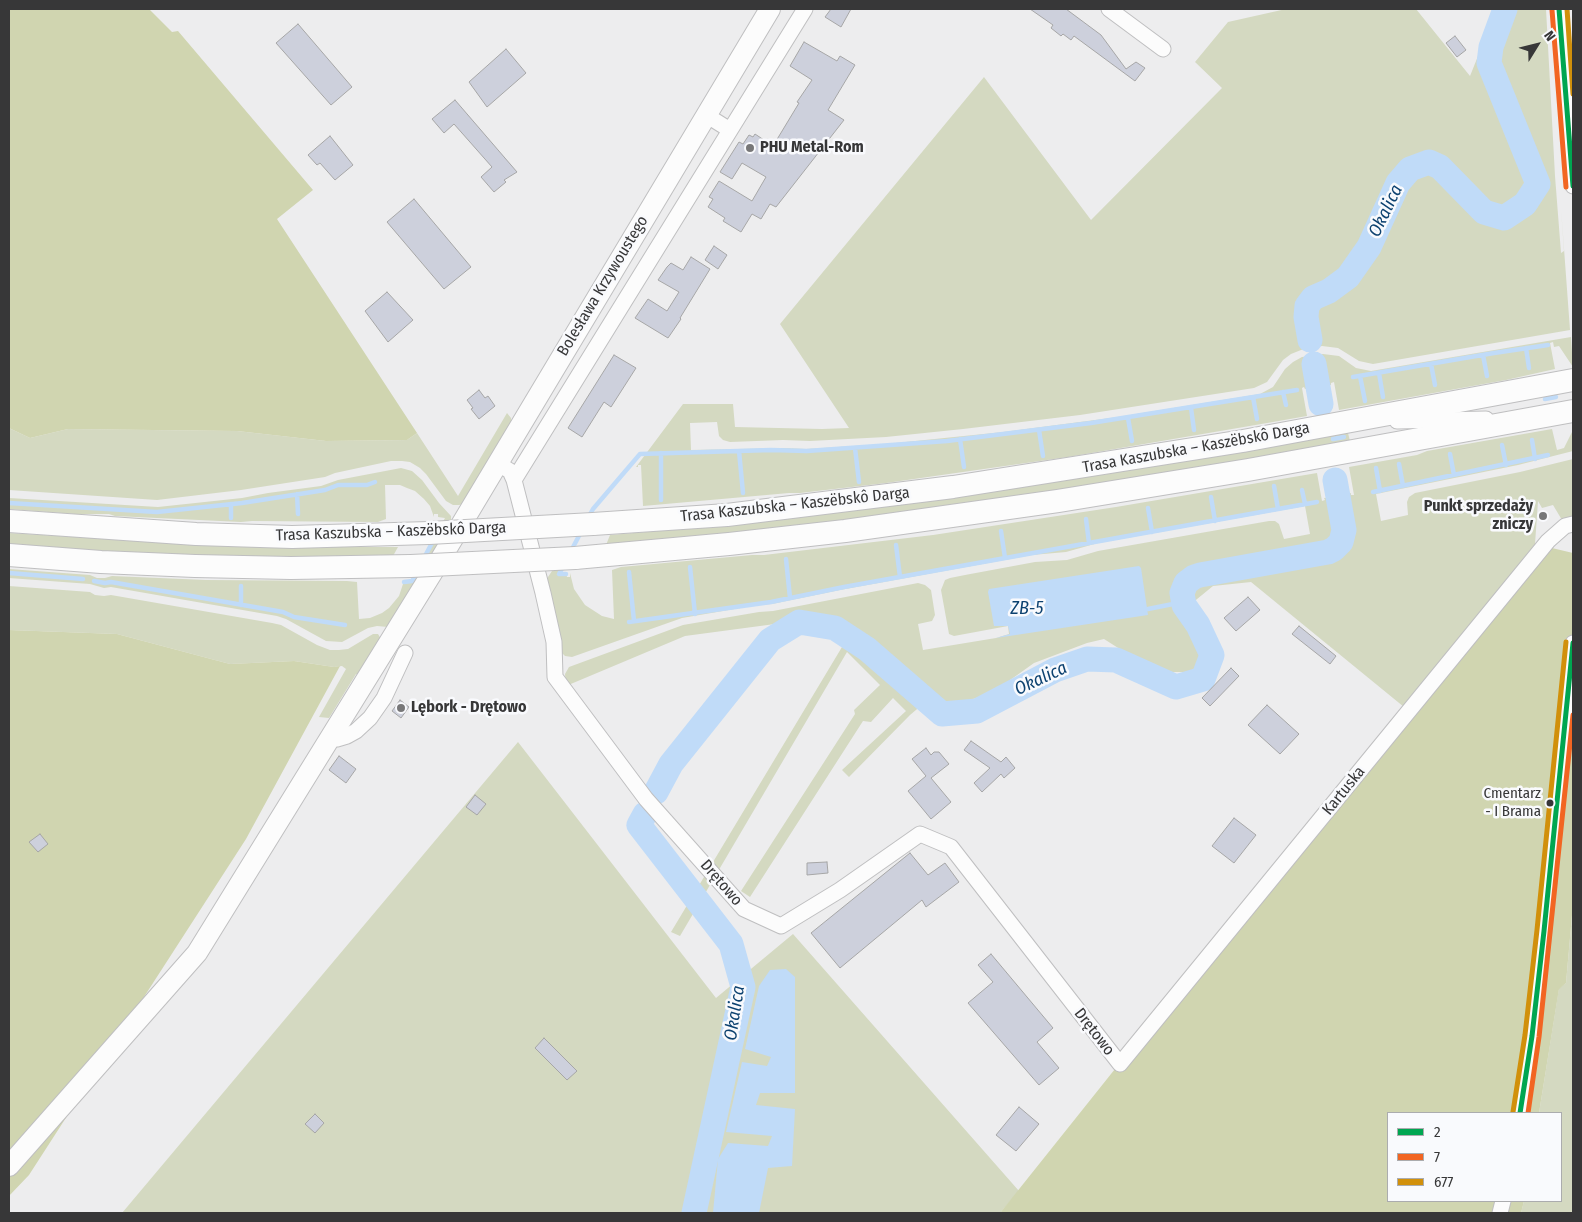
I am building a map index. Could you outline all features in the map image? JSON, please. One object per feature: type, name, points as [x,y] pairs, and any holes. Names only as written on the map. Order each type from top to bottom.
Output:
[{"type":"highway","name":"Trasa Kaszubska – Kaszëbskô Darga","points":[[9,522],[216,535],[292,537],[429,533],[728,514],[934,489],[1053,472],[1332,425],[1571,381]]},
{"type":"highway","name":"Trasa Kaszubska – Kaszëbskô Darga","points":[[9,555],[101,562],[292,568],[411,566],[576,558],[739,543],[1058,502],[1336,455],[1572,411]]},
{"type":"main road","name":"Bolesława Krzywoustego","points":[[9,1166],[197,953],[437,565],[770,9]]},
{"type":"street","points":[[514,480],[805,9]]},
{"type":"street","points":[[1109,9],[1163,49]]},
{"type":"street","points":[[1559,9],[1573,176]]},
{"type":"street","points":[[706,115],[730,130]]},
{"type":"street","points":[[1336,455],[1534,388]]},
{"type":"street","points":[[1332,425],[1540,417]]},
{"type":"street","points":[[497,463],[510,472],[514,480]]},
{"type":"street","name":"Drętowo","points":[[514,480],[540,578],[554,642],[555,677],[646,799],[744,909],[781,926],[840,890],[920,834],[951,847],[1120,1064]]},
{"type":"street","name":"Kartuska","points":[[1120,1064],[1548,541],[1565,526],[1573,524]]},
{"type":"street","points":[[1520,1112],[1532,1036],[1544,931],[1573,643]]},
{"type":"street","points":[[331,736],[336,739],[346,736],[356,731],[370,718],[384,698],[405,653]]},
{"type":"green space","points":[[9,9],[149,9],[172,32],[178,31],[313,190],[277,219],[417,433],[407,440],[326,441],[237,431],[68,429],[30,438],[9,428]]},
{"type":"green space","points":[[1286,9],[1416,9],[1470,76],[1497,9],[1546,9],[1555,176],[1561,253],[1564,251],[1561,208],[1570,330],[1373,364],[1359,361],[1338,348],[1322,346],[1291,354],[1283,360],[1267,382],[1254,388],[1080,415],[963,429],[886,437],[810,441],[730,442],[723,440],[719,436],[717,422],[690,423],[691,450],[806,449],[886,444],[1003,432],[1118,417],[1260,394],[1273,387],[1285,369],[1293,362],[1302,357],[1323,354],[1339,356],[1356,368],[1371,371],[1571,337],[1573,367],[1559,346],[1554,347],[1553,342],[1550,343],[1555,369],[1506,380],[1339,410],[1334,382],[1331,385],[1324,386],[1327,400],[1321,404],[1315,402],[1312,388],[1305,389],[1304,387],[1302,388],[1307,416],[1068,457],[886,483],[800,493],[643,506],[641,465],[636,467],[683,404],[733,404],[735,427],[849,428],[780,324],[984,77],[1091,220],[1222,88],[1195,62],[1228,22]]},
{"type":"green space","points":[[507,413],[511,418],[511,428],[463,504],[459,505],[453,505],[446,501],[420,468],[410,462],[402,461],[391,461],[335,473],[325,477],[157,500],[9,490],[9,428],[30,438],[68,429],[237,431],[326,441],[407,440],[417,433],[458,496]]},
{"type":"green space","points":[[1552,429],[1557,450],[1564,448],[1573,430],[1573,451],[1518,465],[1376,494],[1381,521],[1408,515],[1407,502],[1409,497],[1415,493],[1520,472],[1573,459],[1573,517],[1562,520],[1553,505],[1542,508],[1538,501],[1535,544],[1404,707],[1251,582],[1213,586],[1191,604],[1194,613],[1188,615],[1203,664],[1188,672],[1156,672],[1104,639],[1087,643],[1034,663],[992,693],[951,706],[929,699],[910,715],[849,777],[842,770],[906,711],[893,698],[871,722],[863,721],[750,897],[741,891],[855,714],[854,710],[880,685],[847,652],[680,936],[671,932],[842,647],[835,639],[843,632],[835,630],[807,635],[790,622],[685,636],[566,686],[565,674],[569,667],[683,625],[773,611],[918,583],[925,585],[931,590],[935,615],[932,621],[918,624],[923,650],[996,638],[1009,634],[1008,626],[954,636],[949,634],[941,590],[945,580],[1035,562],[1067,560],[1098,551],[1269,521],[1275,521],[1279,524],[1284,539],[1310,534],[1305,506],[1098,543],[1066,552],[1032,555],[772,604],[682,618],[572,657],[565,656],[561,652],[544,583],[577,541],[560,573],[566,573],[567,577],[570,577],[570,573],[574,589],[585,605],[602,616],[614,619],[612,570],[621,567],[764,555],[933,535],[1116,507],[1317,473],[1322,501],[1325,500],[1324,498],[1332,497],[1329,484],[1335,480],[1341,481],[1344,495],[1351,493],[1351,495],[1354,495],[1349,467]]},
{"type":"green space","points":[[1348,433],[1350,441],[1056,491],[792,527],[606,545],[610,535],[739,524],[949,498],[1107,474]]},
{"type":"green space","points":[[401,468],[412,471],[422,480],[451,516],[451,527],[388,627],[377,626],[368,628],[342,642],[326,641],[277,616],[111,587],[104,588],[90,584],[9,578],[9,569],[90,575],[97,578],[112,576],[206,580],[357,582],[359,619],[370,618],[389,608],[399,596],[404,581],[411,581],[445,518],[438,517],[438,514],[434,514],[434,517],[430,506],[424,499],[415,491],[400,485],[385,485],[386,519],[378,522],[241,522],[115,516],[109,514],[75,514],[9,509],[9,498],[158,507],[242,498],[321,486],[338,480]]},
{"type":"green space","points":[[9,533],[208,545],[398,547],[393,556],[262,557],[101,552],[9,545]]},
{"type":"green space","points":[[1535,544],[1573,553],[1573,904],[1566,983],[1559,989],[1539,1112],[1387,1112],[1387,1202],[1524,1202],[1521,1213],[1000,1213]]},
{"type":"green space","points":[[9,586],[90,592],[95,595],[111,595],[272,623],[281,625],[330,650],[348,649],[373,634],[378,634],[381,639],[360,676],[356,674],[329,718],[319,717],[346,669],[342,666],[334,667],[294,661],[230,664],[117,634],[9,630]]},
{"type":"green space","points":[[9,630],[117,634],[230,664],[294,661],[334,667],[340,666],[246,839],[29,1175],[9,1196]]},
{"type":"green space","points":[[518,742],[716,998],[793,934],[1019,1191],[1000,1213],[122,1213]]},
{"type":"green space","points":[[1573,904],[1573,1213],[1521,1213],[1524,1202],[1562,1202],[1562,1112],[1539,1112],[1559,988],[1566,983]]},
{"type":"water","name":"ZB-5","points":[[1139,566],[1141,568],[1148,615],[996,638],[1010,634],[1008,626],[994,626],[989,589]]},
{"type":"water","points":[[786,969],[795,977],[795,1093],[760,1093],[756,1105],[795,1109],[792,1166],[768,1168],[759,1213],[713,1213],[718,1159],[728,1143],[768,1146],[772,1136],[726,1132],[742,1062],[767,1066],[771,1057],[745,1049],[759,986],[770,970]]},
{"type":"building","points":[[831,9],[851,9],[841,27],[825,17]]},
{"type":"building","points":[[1030,9],[1066,9],[1101,35],[1126,69],[1136,62],[1145,68],[1135,81],[1074,36],[1071,40],[1063,34],[1061,36],[1051,28],[1053,25]]},
{"type":"building","points":[[298,24],[352,87],[331,105],[276,43]]},
{"type":"building","points":[[1455,36],[1466,50],[1457,57],[1446,43]]},
{"type":"building","points":[[804,42],[837,61],[840,56],[855,65],[828,110],[844,120],[776,207],[770,204],[761,219],[752,214],[741,232],[723,221],[725,218],[708,207],[713,199],[709,197],[719,181],[752,201],[766,177],[742,163],[732,179],[720,172],[739,142],[743,144],[749,135],[753,137],[755,134],[773,146],[799,103],[797,102],[812,80],[790,66]]},
{"type":"building","points":[[506,49],[526,73],[487,107],[469,82]]},
{"type":"building","points":[[455,100],[517,172],[504,180],[506,182],[494,192],[481,177],[492,167],[454,124],[444,133],[432,119]]},
{"type":"building","points":[[330,136],[353,165],[335,180],[320,163],[317,165],[308,155]]},
{"type":"building","points":[[414,199],[471,267],[444,289],[387,222]]},
{"type":"building","points":[[714,246],[727,255],[718,269],[705,260]]},
{"type":"building","points":[[691,257],[710,269],[668,338],[635,318],[648,299],[667,311],[679,292],[658,280],[671,263],[683,270]]},
{"type":"building","points":[[387,292],[413,320],[388,342],[365,311]]},
{"type":"building","points":[[614,355],[636,368],[611,407],[604,402],[582,437],[568,428]]},
{"type":"building","points":[[479,390],[485,398],[488,396],[495,406],[479,419],[467,400]]},
{"type":"building","points":[[1248,597],[1260,610],[1236,631],[1224,618]]},
{"type":"building","points":[[1299,626],[1336,656],[1330,664],[1292,634]]},
{"type":"building","points":[[1231,668],[1239,676],[1210,706],[1202,698]]},
{"type":"building","points":[[400,700],[409,707],[401,718],[392,711]]},
{"type":"building","points":[[1267,705],[1299,734],[1280,754],[1248,725]]},
{"type":"building","points":[[971,741],[1001,762],[1006,757],[1015,768],[1004,778],[1001,774],[982,792],[974,783],[990,768],[964,750]]},
{"type":"building","points":[[926,748],[931,755],[934,752],[939,752],[949,764],[931,778],[951,802],[931,819],[908,791],[926,776],[912,759]]},
{"type":"building","points":[[339,756],[356,769],[346,783],[329,770]]},
{"type":"building","points":[[475,795],[486,804],[477,815],[466,807]]},
{"type":"building","points":[[1234,818],[1256,835],[1234,863],[1212,846]]},
{"type":"building","points":[[40,834],[48,844],[38,852],[29,842]]},
{"type":"building","points":[[910,853],[928,875],[945,863],[959,882],[926,907],[922,900],[840,968],[811,933]]},
{"type":"building","points":[[827,862],[828,873],[807,875],[807,863]]},
{"type":"building","points":[[991,954],[1053,1028],[1037,1042],[1059,1068],[1039,1085],[968,1003],[993,982],[978,965]]},
{"type":"building","points":[[544,1038],[577,1071],[567,1080],[535,1048]]},
{"type":"building","points":[[1019,1107],[1039,1124],[1016,1151],[996,1135]]},
{"type":"building","points":[[315,1114],[324,1123],[315,1133],[305,1124]]},
{"type":"waterway","name":"Okalica","points":[[1310,340],[1306,317],[1307,306],[1313,298],[1329,291],[1348,277],[1369,247],[1398,183],[1410,169],[1429,162],[1440,167],[1484,212],[1504,218],[1525,204],[1538,184],[1489,63],[1491,47],[1505,9]]},
{"type":"waterway","points":[[1353,377],[1548,345]]},
{"type":"waterway","points":[[1526,348],[1529,368]]},
{"type":"waterway","points":[[1483,355],[1487,376]]},
{"type":"waterway","name":"Okalica","points":[[1314,364],[1321,404]]},
{"type":"waterway","points":[[1431,364],[1435,385]]},
{"type":"waterway","points":[[1379,373],[1383,397]]},
{"type":"waterway","points":[[1360,376],[1365,401]]},
{"type":"waterway","points":[[588,518],[593,509],[640,454],[771,450],[807,451],[947,441],[1091,423],[1297,390]]},
{"type":"waterway","points":[[1283,392],[1286,405]]},
{"type":"waterway","points":[[1253,397],[1257,419]]},
{"type":"waterway","points":[[1545,399],[1556,397]]},
{"type":"waterway","points":[[1191,408],[1194,430]]},
{"type":"waterway","points":[[1128,418],[1132,441]]},
{"type":"waterway","points":[[1039,430],[1043,456]]},
{"type":"waterway","points":[[1333,439],[1344,437]]},
{"type":"waterway","points":[[960,439],[964,467]]},
{"type":"waterway","points":[[1532,440],[1535,459]]},
{"type":"waterway","points":[[1502,445],[1506,465]]},
{"type":"waterway","points":[[855,448],[859,482]]},
{"type":"waterway","points":[[739,451],[743,493]]},
{"type":"waterway","points":[[661,453],[661,500]]},
{"type":"waterway","points":[[1450,454],[1454,475]]},
{"type":"waterway","points":[[1373,492],[1548,455]]},
{"type":"waterway","points":[[1399,464],[1403,486]]},
{"type":"waterway","points":[[1376,468],[1380,491]]},
{"type":"waterway","name":"Okalica","points":[[656,792],[671,764],[770,640],[799,622],[835,628],[867,649],[942,714],[977,711],[1055,670],[1087,659],[1116,660],[1176,687],[1203,679],[1212,655],[1198,625],[1184,605],[1182,593],[1186,583],[1200,575],[1328,552],[1334,549],[1341,542],[1344,530],[1335,480]]},
{"type":"waterway","points":[[9,503],[157,512],[242,503],[325,490],[338,485],[367,485],[375,482]]},
{"type":"waterway","points":[[1274,486],[1278,509]]},
{"type":"waterway","points":[[1302,490],[1305,504]]},
{"type":"waterway","points":[[297,494],[298,514]]},
{"type":"waterway","points":[[1211,497],[1215,521]]},
{"type":"waterway","points":[[629,622],[771,602],[844,587],[1317,502]]},
{"type":"waterway","points":[[231,504],[231,518]]},
{"type":"waterway","points":[[1148,508],[1152,532]]},
{"type":"waterway","points":[[1086,519],[1089,543]]},
{"type":"waterway","points":[[1001,531],[1005,558]]},
{"type":"waterway","points":[[571,551],[581,532]]},
{"type":"waterway","points":[[424,558],[433,541]]},
{"type":"waterway","points":[[896,545],[900,577]]},
{"type":"waterway","points":[[786,559],[790,598]]},
{"type":"waterway","points":[[564,565],[559,574],[566,574]]},
{"type":"waterway","points":[[690,567],[695,614]]},
{"type":"waterway","points":[[629,572],[634,621]]},
{"type":"waterway","points":[[9,573],[83,579]]},
{"type":"waterway","points":[[404,582],[412,581],[416,574]]},
{"type":"waterway","points":[[94,581],[111,582],[283,612],[294,617],[345,625]]},
{"type":"waterway","points":[[241,586],[241,605]]},
{"type":"waterway","points":[[1148,609],[1183,602]]},
{"type":"waterway","name":"Okalica","points":[[645,814],[639,825],[731,944],[743,987],[694,1213]]},
{"type":"transit line","name":"2","points":[[1559,9],[1573,186]]},
{"type":"transit line","name":"677","points":[[1567,9],[1573,94]]},
{"type":"transit line","name":"7","points":[[1552,10],[1566,187]]},
{"type":"transit line","name":"677","points":[[1513,1112],[1525,1035],[1537,930],[1566,642]]},
{"type":"transit line","name":"2","points":[[1520,1112],[1532,1036],[1544,931],[1573,643]]},
{"type":"transit line","name":"7","points":[[1528,1112],[1539,1037],[1573,715]]},
{"type":"place","name":"PHU Metal-Rom","points":[[750,148]]},
{"type":"place","name":"Punkt sprzedaży zniczy","points":[[1543,516]]},
{"type":"place","name":"Lębork - Drętowo","points":[[401,708]]},
{"type":"place","name":"Cmentarz - I Brama","points":[[1550,803]]}]
